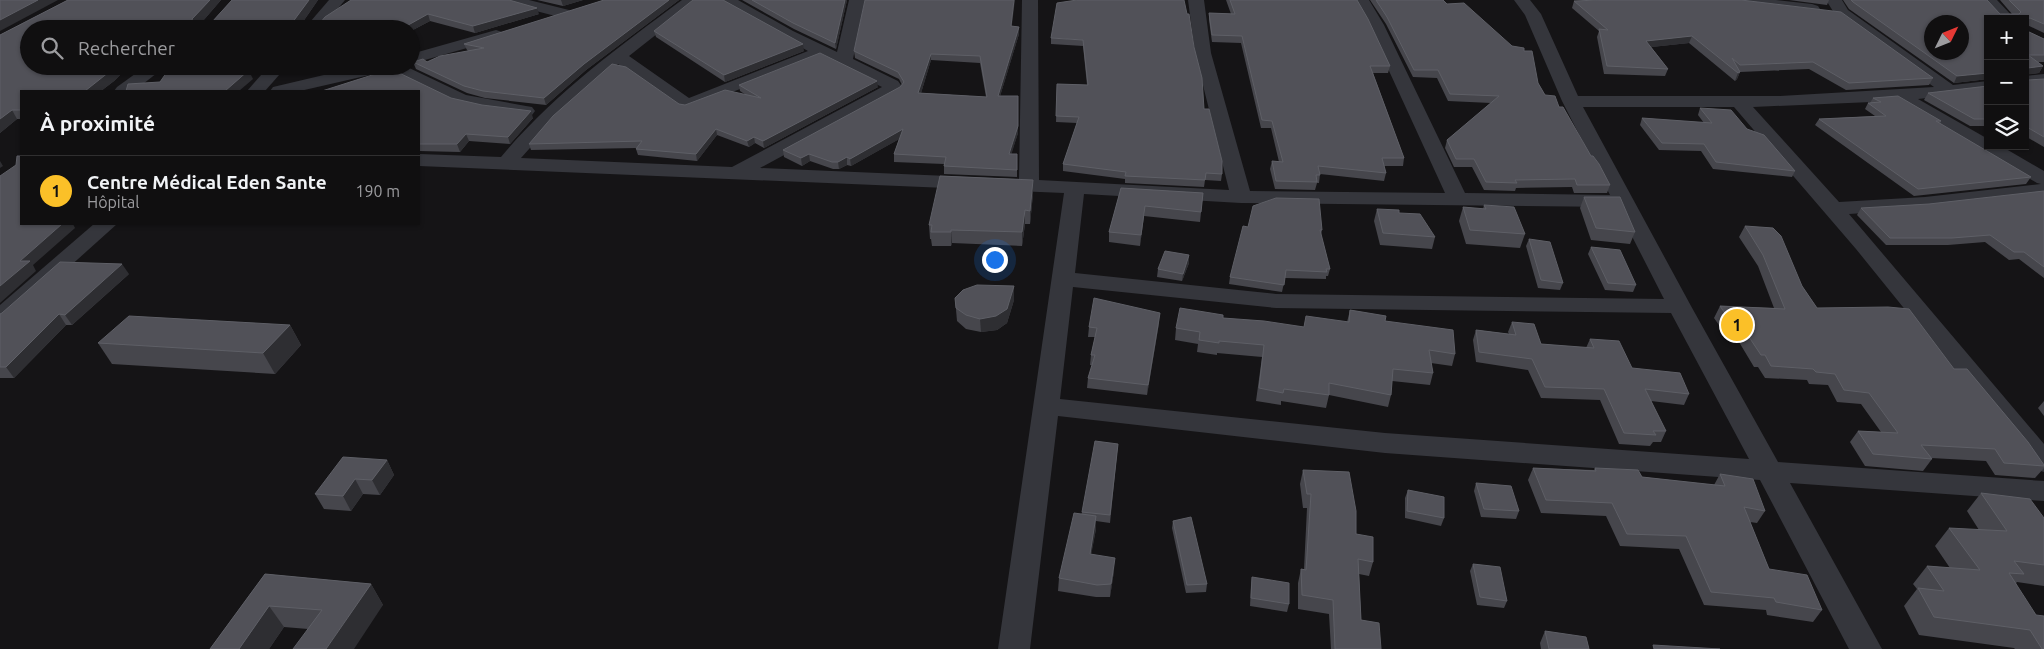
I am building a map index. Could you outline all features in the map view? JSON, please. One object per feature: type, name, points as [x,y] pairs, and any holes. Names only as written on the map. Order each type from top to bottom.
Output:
[{"type":"street","points":[[320,20],[337,0]]},
{"type":"street","points":[[510,0],[563,13]]},
{"type":"street","points":[[506,164],[525,139],[577,88],[692,0]]},
{"type":"street","points":[[726,0],[822,51],[892,84],[894,88],[733,174]]},
{"type":"street","points":[[844,60],[857,0]]},
{"type":"street","points":[[1029,185],[1030,0]]},
{"type":"street","points":[[1196,0],[1203,53],[1241,197]]},
{"type":"street","points":[[1362,0],[1376,25],[1458,200]]},
{"type":"street","points":[[1522,0],[1533,14],[1571,101],[1679,306],[1866,649]]},
{"type":"street","points":[[1737,0],[1838,6],[1951,91]]},
{"type":"street","points":[[1988,0],[2003,15]]},
{"type":"street","points":[[535,22],[580,8]]},
{"type":"street","points":[[420,56],[508,31]]},
{"type":"street","points":[[618,56],[687,105],[822,51]]},
{"type":"street","points":[[124,90],[145,75]]},
{"type":"street","points":[[257,90],[271,75]]},
{"type":"street","points":[[284,90],[348,75]]},
{"type":"street","points":[[410,75],[460,99],[486,105],[551,113]]},
{"type":"street","points":[[2029,80],[2044,78]]},
{"type":"street","points":[[1571,101],[1740,103],[1900,96],[1984,87]]},
{"type":"street","points":[[1900,96],[2044,179]]},
{"type":"street","points":[[1740,103],[1834,209],[2044,462]]},
{"type":"street","points":[[420,160],[1029,185],[1241,197],[1625,201]]},
{"type":"street","points":[[1014,649],[1075,189]]},
{"type":"street","points":[[1834,209],[1890,206],[2044,190]]},
{"type":"street","points":[[0,317],[105,225]]},
{"type":"street","points":[[1063,279],[1276,301],[1679,306]]},
{"type":"street","points":[[1046,406],[1385,443],[2044,491]]},
{"type":"building","points":[[0,0],[38,0],[0,20]]},
{"type":"building","points":[[68,0],[210,0],[192,20],[29,20]]},
{"type":"building","points":[[232,0],[309,0],[294,20],[214,20]]},
{"type":"building","points":[[351,0],[509,0],[537,8],[473,26],[428,14],[417,20],[322,20]]},
{"type":"building","points":[[604,0],[669,0],[584,64],[544,98],[483,91],[464,86],[420,65],[420,60],[423,59],[427,62],[440,56],[484,48],[464,44]]},
{"type":"building","points":[[693,0],[723,0],[803,44],[724,75],[654,31]]},
{"type":"building","points":[[752,0],[845,0],[835,43],[793,23]]},
{"type":"building","points":[[865,0],[1014,0],[1011,26],[1019,27],[998,96],[1018,96],[1018,126],[1009,154],[1017,154],[1017,170],[944,166],[946,157],[894,154],[903,129],[850,159],[847,157],[838,162],[832,162],[809,154],[801,158],[783,150],[900,87],[904,82],[898,72],[854,51]],"holes":[[[931,54],[980,56],[987,97],[918,93]]]},
{"type":"building","points":[[1077,0],[1184,0],[1187,14],[1189,14],[1194,47],[1202,78],[1204,109],[1209,109],[1222,161],[1222,174],[1206,173],[1205,180],[1125,176],[1126,172],[1063,164],[1079,117],[1056,116],[1057,84],[1088,85],[1083,40],[1051,38],[1057,3]]},
{"type":"building","points":[[1230,0],[1357,0],[1390,66],[1370,66],[1404,158],[1382,158],[1386,173],[1318,166],[1320,175],[1316,175],[1317,182],[1276,181],[1272,161],[1283,162],[1272,121],[1262,120],[1242,36],[1212,35],[1209,13],[1235,14]]},
{"type":"building","points":[[1376,0],[1443,0],[1447,4],[1464,3],[1512,46],[1524,48],[1524,51],[1532,51],[1538,83],[1545,95],[1555,96],[1559,107],[1563,107],[1610,185],[1577,185],[1575,179],[1515,180],[1517,183],[1486,182],[1474,159],[1456,159],[1447,140],[1499,96],[1450,94],[1438,70],[1414,70],[1387,17]]},
{"type":"building","points":[[1741,0],[1841,12],[1933,78],[1849,83],[1813,62],[1740,65],[1732,58],[1740,72],[1738,73],[1692,36],[1646,41],[1668,69],[1607,66],[1599,29],[1608,30],[1574,1]]},
{"type":"building","points":[[1851,0],[1987,0],[2000,14],[2019,14],[2021,12],[2009,0],[2044,0],[2044,24],[2029,18],[2029,15],[1984,15],[1984,73],[1957,76],[1935,60],[1969,60],[1969,15],[1924,15],[1924,53]]},
{"type":"building","points":[[20,25],[20,75],[105,75],[86,90],[20,90],[20,110],[12,110],[0,119],[0,35]]},
{"type":"building","points":[[2029,32],[2044,39],[2044,55],[2029,55]]},
{"type":"building","points":[[820,53],[877,81],[763,141],[754,137],[747,141],[716,129],[696,154],[636,149],[642,141],[529,144],[553,116],[612,64],[626,67],[679,104],[685,105],[725,90],[761,98],[739,85]]},
{"type":"building","points":[[2029,56],[2043,66],[2029,68]]},
{"type":"building","points":[[165,75],[243,75],[226,90],[126,90],[128,84],[160,82]]},
{"type":"building","points":[[372,75],[403,75],[451,98],[482,105],[531,111],[508,137],[466,134],[457,144],[420,144],[420,90],[325,90]]},
{"type":"building","points":[[2044,79],[2044,137],[2029,128],[2029,80]]},
{"type":"building","points":[[1984,86],[1984,119],[1974,119],[1928,93]]},
{"type":"building","points":[[1898,96],[1941,121],[1936,121],[2031,177],[1918,189],[1819,119],[1886,116],[1868,103],[1881,102],[1873,98]]},
{"type":"building","points":[[1700,108],[1731,110],[1747,129],[1764,135],[1795,171],[1716,162],[1704,144],[1662,143],[1642,118],[1712,123]]},
{"type":"building","points":[[17,156],[20,156],[20,225],[61,225],[20,261],[30,261],[0,286],[0,176],[16,165]]},
{"type":"building","points":[[940,176],[1033,180],[1030,211],[1025,210],[1022,232],[951,230],[951,232],[931,232],[932,225],[929,225]]},
{"type":"building","points":[[1121,188],[1203,193],[1201,212],[1145,206],[1141,235],[1109,232]]},
{"type":"building","points":[[2044,191],[2044,267],[2024,252],[2014,252],[1990,235],[1952,238],[1890,238],[1861,208],[1929,204]]},
{"type":"building","points":[[1584,197],[1620,197],[1635,232],[1596,228]]},
{"type":"building","points":[[1276,198],[1319,199],[1322,230],[1320,230],[1330,269],[1326,269],[1327,272],[1286,270],[1284,285],[1230,277],[1243,226],[1248,227],[1253,206]]},
{"type":"building","points":[[1484,205],[1514,207],[1525,234],[1470,230],[1463,207],[1486,209]]},
{"type":"building","points":[[1377,209],[1399,210],[1399,213],[1420,214],[1435,237],[1383,233]]},
{"type":"building","points":[[1745,226],[1773,228],[1781,236],[1802,286],[1817,308],[1888,307],[1909,309],[1954,369],[1967,369],[2028,442],[2044,466],[2004,463],[1995,449],[1921,445],[1932,459],[1873,454],[1858,431],[1898,433],[1869,393],[1844,390],[1835,374],[1816,372],[1813,369],[1771,366],[1765,355],[1761,355],[1745,331],[1737,331],[1720,306],[1785,309],[1763,255]]},
{"type":"building","points":[[1529,239],[1550,242],[1563,283],[1541,280]]},
{"type":"building","points":[[1591,247],[1620,250],[1636,285],[1608,283]]},
{"type":"building","points":[[1165,251],[1189,255],[1183,274],[1158,269]]},
{"type":"building","points":[[60,262],[122,264],[65,315],[59,314],[6,367],[0,367],[0,314]]},
{"type":"building","points":[[977,285],[1014,286],[1007,309],[996,316],[980,319],[966,315],[956,308],[955,298],[963,290]]},
{"type":"building","points":[[1094,298],[1160,313],[1148,385],[1088,378],[1095,355],[1091,355],[1097,328],[1089,327]]},
{"type":"building","points":[[1180,308],[1223,315],[1223,318],[1264,321],[1304,327],[1306,316],[1349,322],[1350,310],[1386,316],[1385,321],[1453,330],[1455,354],[1429,350],[1433,373],[1393,369],[1391,395],[1329,383],[1329,395],[1284,389],[1283,393],[1259,388],[1264,345],[1199,340],[1200,332],[1176,328]]},
{"type":"building","points":[[129,316],[290,325],[263,353],[98,343]]},
{"type":"building","points":[[1512,322],[1534,324],[1541,344],[1594,348],[1590,339],[1619,341],[1632,368],[1680,373],[1689,394],[1645,389],[1666,431],[1653,431],[1656,435],[1624,433],[1604,389],[1545,387],[1532,359],[1479,352],[1476,330],[1516,335]]},
{"type":"building","points":[[1095,441],[1118,444],[1110,515],[1082,512]]},
{"type":"building","points":[[343,457],[387,460],[372,480],[355,479],[343,496],[315,494]]},
{"type":"building","points":[[1533,468],[1596,471],[1595,468],[1638,470],[1642,477],[1725,486],[1720,474],[1753,479],[1765,511],[1744,507],[1769,569],[1807,575],[1822,610],[1776,602],[1774,598],[1711,592],[1686,536],[1627,534],[1612,503],[1546,500]]},
{"type":"building","points":[[1303,470],[1349,472],[1356,511],[1356,534],[1373,537],[1373,562],[1358,559],[1361,620],[1379,623],[1381,649],[1335,649],[1333,600],[1302,595],[1301,569],[1306,570],[1311,494],[1307,494]]},
{"type":"building","points":[[1476,483],[1511,486],[1519,511],[1484,509]]},
{"type":"building","points":[[1408,490],[1444,497],[1444,518],[1407,511]]},
{"type":"building","points":[[1981,493],[2030,499],[2044,518],[2044,565],[2014,561],[2024,574],[2009,573],[2036,615],[2044,616],[2044,649],[2042,649],[2030,630],[1934,617],[1918,588],[1944,591],[1927,566],[1980,570],[1949,528],[2007,531]]},
{"type":"building","points":[[1074,513],[1096,516],[1090,554],[1115,558],[1111,584],[1097,585],[1059,578]]},
{"type":"building","points":[[1191,517],[1207,584],[1187,585],[1173,521]]},
{"type":"building","points":[[1473,564],[1500,567],[1507,601],[1480,597]]},
{"type":"building","points":[[265,574],[371,584],[326,649],[293,649],[322,610],[269,606],[239,649],[210,649]]},
{"type":"building","points":[[1252,577],[1289,583],[1289,604],[1251,598]]},
{"type":"building","points":[[1545,631],[1586,637],[1589,649],[1549,649]]},
{"type":"building","points":[[1653,645],[1720,649],[1654,649]]},
{"type":"place","name":"Centre Médical Eden Sante","points":[[1737,325]]}]
